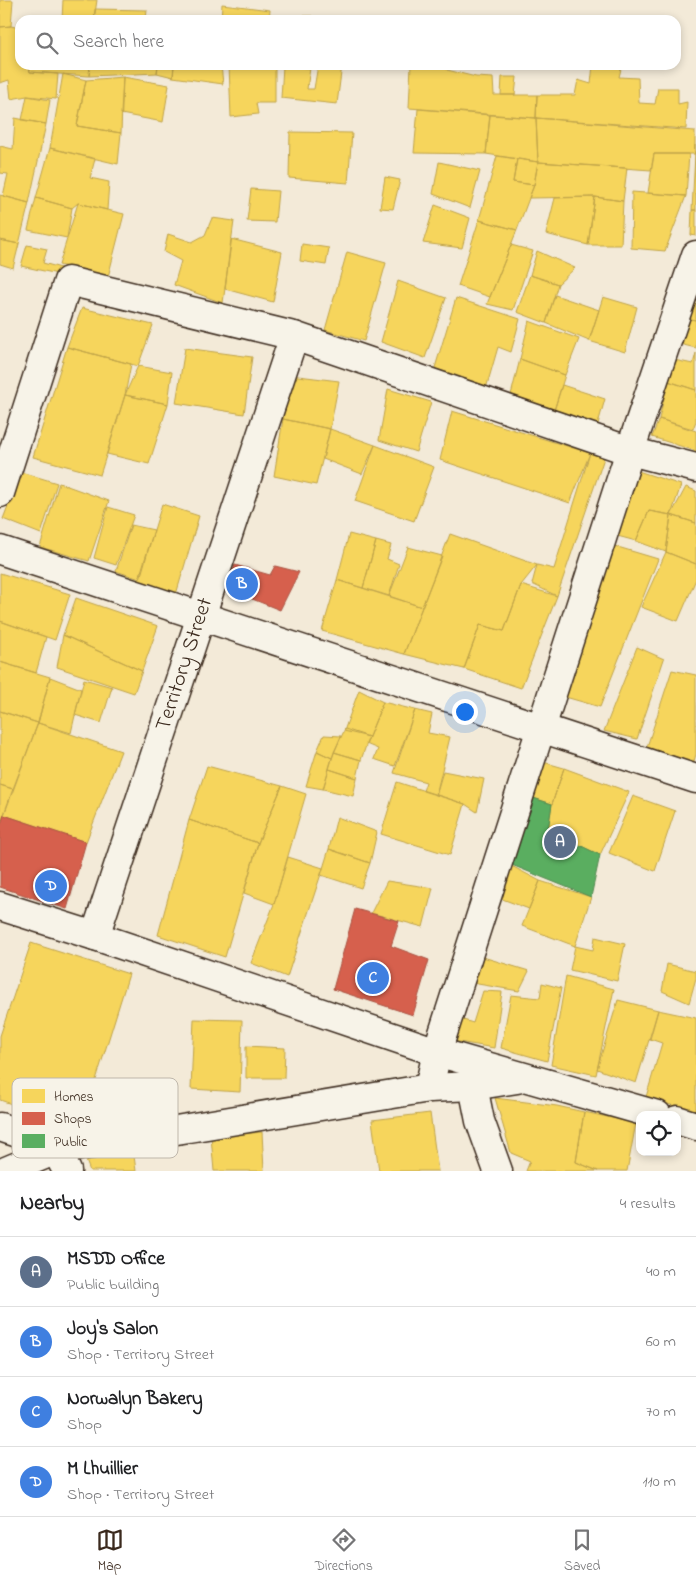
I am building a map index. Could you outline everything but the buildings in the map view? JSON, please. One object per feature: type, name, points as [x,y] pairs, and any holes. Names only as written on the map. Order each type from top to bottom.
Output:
[{"type":"street","points":[[428,1088],[437,1052],[630,451],[696,255]]},
{"type":"street","points":[[0,493],[68,281],[294,336],[630,451],[696,468]]},
{"type":"street","name":"Territory Street","points":[[95,936],[294,336]]},
{"type":"street","points":[[0,550],[696,779]]},
{"type":"street","points":[[0,906],[95,936],[437,1052],[643,1111]]},
{"type":"street","points":[[178,1137],[428,1088],[473,1086],[526,1078]]},
{"type":"street","points":[[473,1086],[480,1121],[498,1171]]},
{"type":"street","points":[[681,1121],[696,1126]]},
{"type":"street","points":[[0,1127],[12,1131]]},
{"type":"street","points":[[6,1171],[62,1160]]},
{"type":"place","name":"Joy's Salon","points":[[242,584]]},
{"type":"place","name":"MSDD Office","points":[[560,842]]},
{"type":"place","name":"M Lhuillier","points":[[51,886]]},
{"type":"place","name":"Norwalyn Bakery","points":[[373,978]]}]
